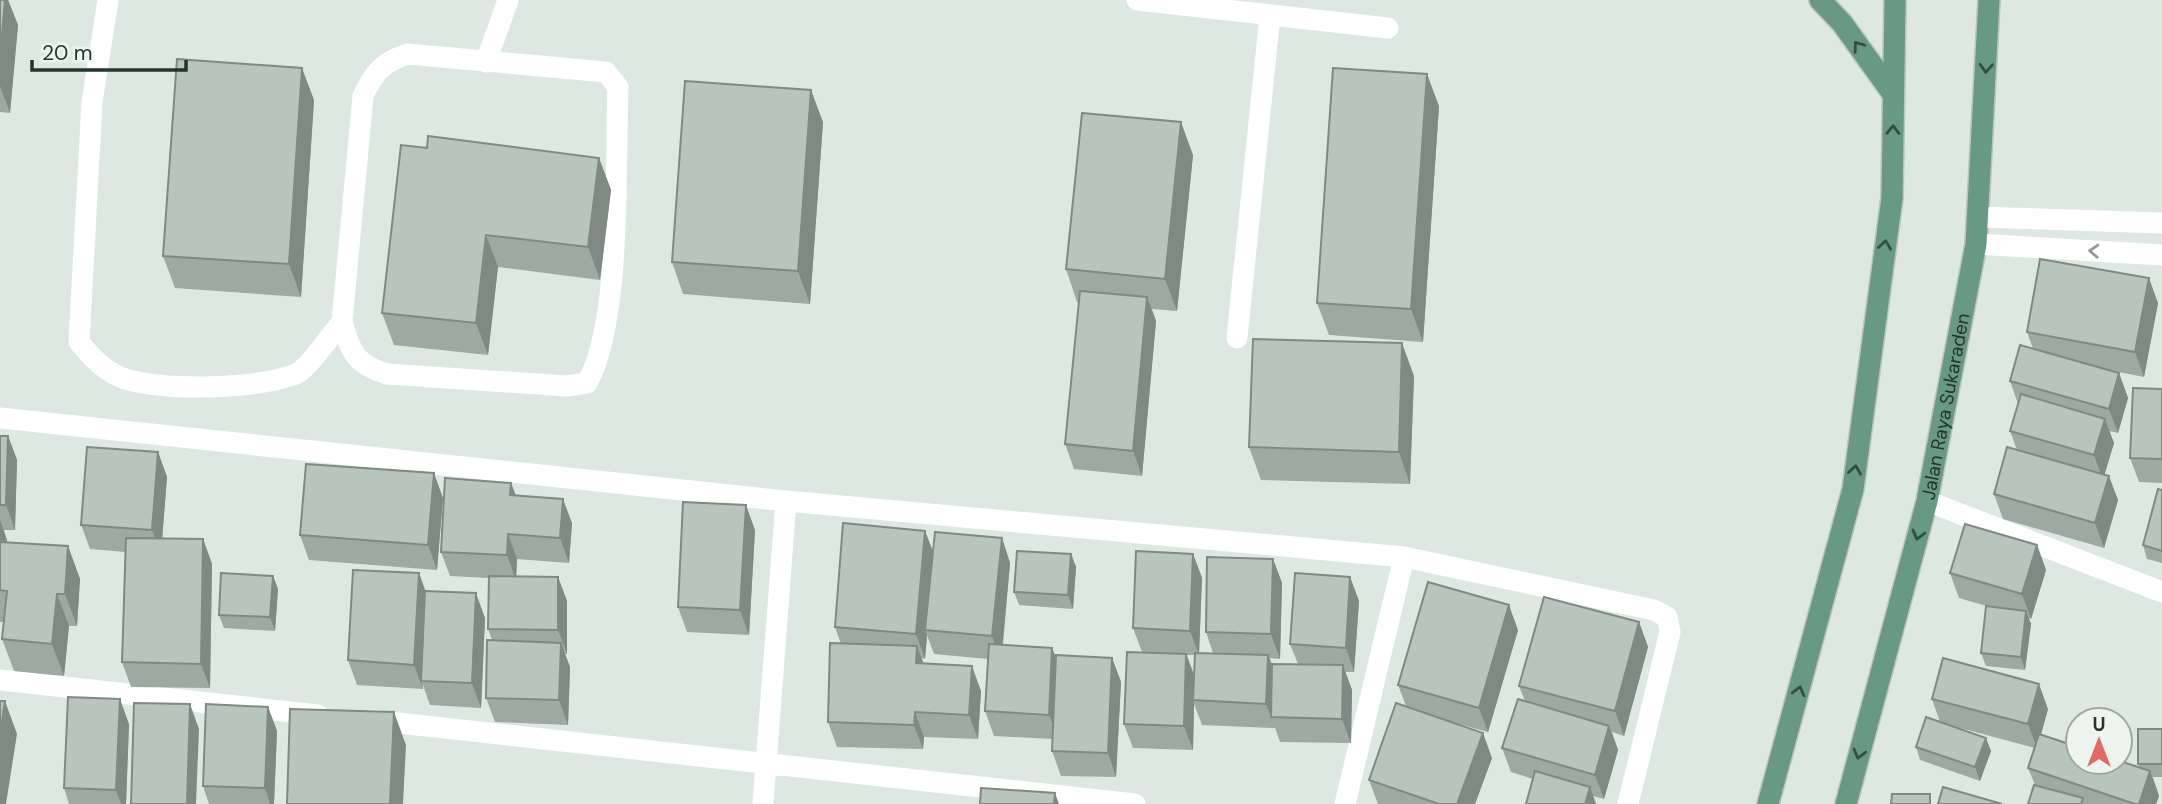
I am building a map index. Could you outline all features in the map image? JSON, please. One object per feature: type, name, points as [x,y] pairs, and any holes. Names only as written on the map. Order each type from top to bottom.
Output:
[{"type":"main road","points":[[1819,0],[1842,23],[1893,94]]},
{"type":"main road","points":[[1769,804],[1853,489],[1892,198],[1895,0]]},
{"type":"main road","name":"Jalan Raya Sukaraden","points":[[1846,804],[1927,501],[1976,244],[1989,0]]},
{"type":"street","points":[[108,0],[92,102],[79,342],[95,361],[128,380],[184,388],[242,384],[298,373],[342,321]]},
{"type":"street","points":[[486,62],[508,0]]},
{"type":"street","points":[[1138,0],[1388,28]]},
{"type":"street","points":[[1237,338],[1270,15]]},
{"type":"street","points":[[408,54],[486,62],[606,72],[618,87],[611,287],[594,370],[587,383],[567,386],[387,374],[366,367],[351,350],[342,321],[363,96],[373,72],[390,60],[408,54]]},
{"type":"street","points":[[1979,217],[2162,223]]},
{"type":"street","points":[[1976,244],[2162,255]]},
{"type":"street","points":[[0,418],[786,501],[1404,557],[1654,610],[1667,617],[1670,632],[1628,804]]},
{"type":"street","points":[[763,804],[786,501]]},
{"type":"street","points":[[1927,501],[2162,592]]},
{"type":"street","points":[[1345,804],[1404,557]]},
{"type":"street","points":[[0,680],[1135,804]]},
{"type":"building","points":[[0,0],[5,0],[0,58]]},
{"type":"building","points":[[177,59],[302,68],[289,264],[163,256]]},
{"type":"building","points":[[1333,68],[1427,74],[1411,309],[1317,303]]},
{"type":"building","points":[[685,81],[811,90],[798,271],[672,262]]},
{"type":"building","points":[[1082,113],[1181,122],[1165,279],[1066,269]]},
{"type":"building","points":[[428,136],[599,158],[588,247],[486,235],[476,323],[382,313],[401,145],[427,148]]},
{"type":"building","points":[[2040,259],[2149,278],[2135,352],[2027,332]]},
{"type":"building","points":[[1080,291],[1147,297],[1133,451],[1065,444]]},
{"type":"building","points":[[1253,339],[1402,343],[1399,452],[1249,447]]},
{"type":"building","points":[[2020,345],[2119,373],[2109,409],[2010,381]]},
{"type":"building","points":[[2133,388],[2162,389],[2162,459],[2130,458]]},
{"type":"building","points":[[2021,394],[2105,419],[2094,455],[2010,431]]},
{"type":"building","points":[[0,436],[8,436],[6,505],[0,505]]},
{"type":"building","points":[[87,447],[158,452],[152,530],[81,525]]},
{"type":"building","points":[[2007,447],[2109,476],[2095,523],[1994,494]]},
{"type":"building","points":[[306,464],[434,473],[428,545],[300,535]]},
{"type":"building","points":[[445,478],[511,483],[510,495],[563,499],[560,538],[508,534],[507,555],[441,552]]},
{"type":"building","points":[[2158,489],[2162,490],[2162,551],[2143,545]]},
{"type":"building","points":[[683,502],[746,505],[740,610],[678,607]]},
{"type":"building","points":[[843,523],[925,531],[916,634],[835,627]]},
{"type":"building","points":[[1965,524],[2037,545],[2022,594],[1950,573]]},
{"type":"building","points":[[935,532],[1002,538],[992,636],[925,630]]},
{"type":"building","points":[[126,538],[203,539],[201,664],[122,662]]},
{"type":"building","points":[[0,542],[68,546],[65,594],[57,594],[52,644],[2,639],[7,591],[0,590]]},
{"type":"building","points":[[1017,551],[1071,554],[1068,595],[1014,592]]},
{"type":"building","points":[[1136,551],[1193,554],[1190,631],[1133,628]]},
{"type":"building","points":[[1207,557],[1273,559],[1271,634],[1206,632]]},
{"type":"building","points":[[353,570],[419,573],[414,665],[348,660]]},
{"type":"building","points":[[221,573],[273,576],[270,617],[219,615]]},
{"type":"building","points":[[1295,573],[1350,577],[1346,648],[1290,644]]},
{"type":"building","points":[[489,576],[558,577],[558,630],[488,629]]},
{"type":"building","points":[[1428,582],[1509,605],[1479,708],[1398,685]]},
{"type":"building","points":[[425,591],[476,593],[472,683],[421,681]]},
{"type":"building","points":[[1544,597],[1639,622],[1615,711],[1519,686]]},
{"type":"building","points":[[1986,606],[2026,611],[2021,657],[1981,653]]},
{"type":"building","points":[[487,640],[561,643],[559,700],[486,698]]},
{"type":"building","points":[[830,643],[917,646],[916,663],[972,666],[969,715],[915,712],[914,725],[828,722]]},
{"type":"building","points":[[989,644],[1052,648],[1049,715],[985,711]]},
{"type":"building","points":[[1127,652],[1186,654],[1184,726],[1124,724]]},
{"type":"building","points":[[1195,653],[1268,655],[1266,704],[1193,700]]},
{"type":"building","points":[[1056,655],[1112,658],[1108,753],[1052,751]]},
{"type":"building","points":[[1943,658],[2039,684],[2028,724],[1932,699]]},
{"type":"building","points":[[1272,664],[1343,665],[1342,719],[1271,717]]},
{"type":"building","points":[[68,697],[120,699],[116,790],[64,788]]},
{"type":"building","points":[[1518,699],[1609,726],[1595,775],[1502,748]]},
{"type":"building","points":[[0,701],[5,701],[0,734]]},
{"type":"building","points":[[134,703],[190,704],[187,804],[131,804]]},
{"type":"building","points":[[1396,703],[1483,733],[1457,804],[1439,804],[1369,780]]},
{"type":"building","points":[[206,704],[268,707],[265,788],[203,786]]},
{"type":"building","points":[[290,709],[394,712],[390,804],[287,804]]},
{"type":"building","points":[[1926,717],[1986,738],[1975,767],[1916,747]]},
{"type":"building","points":[[2138,729],[2162,729],[2162,764],[2138,764]]},
{"type":"building","points":[[2039,734],[2064,742],[2064,776],[2134,776],[2134,766],[2150,771],[2139,804],[2135,804],[2028,768]]},
{"type":"building","points":[[1535,771],[1590,787],[1585,804],[1526,804]]},
{"type":"building","points":[[2034,785],[2083,798],[2081,804],[2028,804]]},
{"type":"building","points":[[1943,787],[2002,804],[1938,804]]},
{"type":"building","points":[[981,788],[1055,793],[1054,804],[980,804]]},
{"type":"building","points":[[1892,794],[1930,794],[1930,804],[1891,804]]}]
